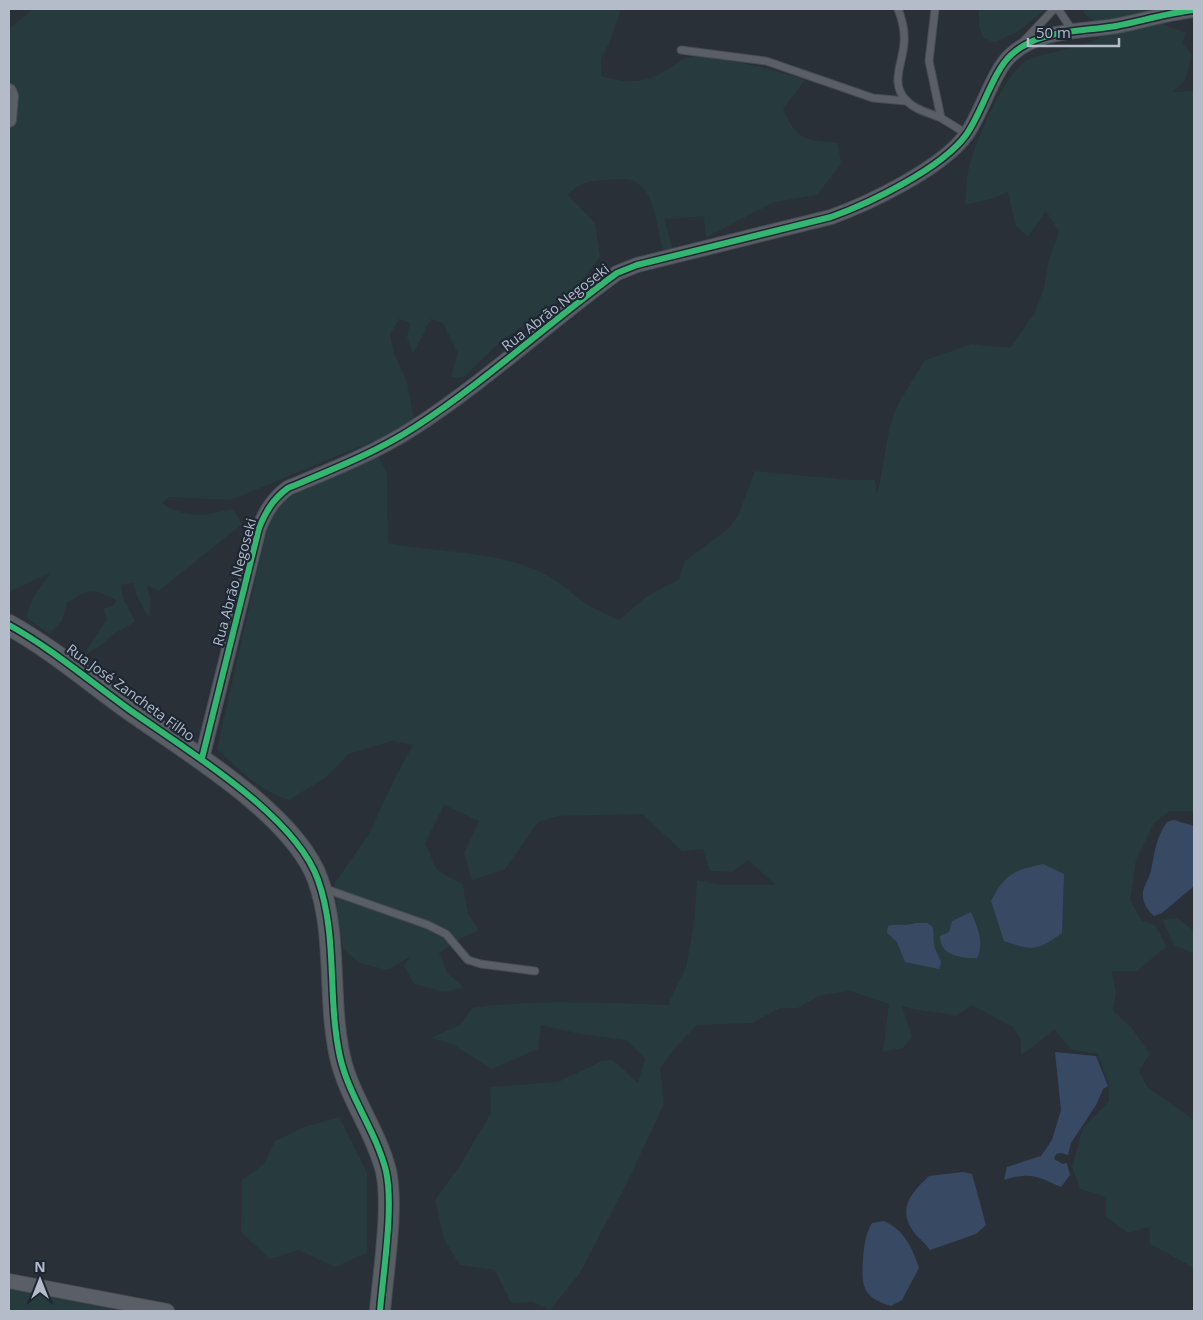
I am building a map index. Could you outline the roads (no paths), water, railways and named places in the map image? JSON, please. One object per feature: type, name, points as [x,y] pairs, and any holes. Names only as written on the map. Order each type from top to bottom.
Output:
[{"type":"street","name":"Rua Abrão Negoseki","points":[[202,758],[259,528],[265,512],[275,497],[288,488],[382,447],[414,428],[503,364],[617,273],[637,265],[831,217],[860,206],[944,157],[967,134],[1010,56],[1026,44],[1072,30],[1117,26],[1145,18],[1194,10]]},
{"type":"street","points":[[9,91],[11,96],[9,120]]},
{"type":"street","name":"Rua José Zancheta Filho","points":[[9,625],[58,654],[110,696],[202,758],[251,799],[294,840],[306,858],[320,887],[329,930],[334,1018],[340,1059],[382,1160],[388,1184],[380,1311]]},
{"type":"street","points":[[9,1281],[167,1311]]},
{"type":"lane","points":[[898,9],[904,43],[898,74],[898,89],[906,101],[915,107],[942,118],[967,134]]},
{"type":"lane","points":[[935,9],[929,61],[942,118]]},
{"type":"lane","points":[[1010,56],[1054,9]]},
{"type":"lane","points":[[1058,9],[1072,30]]},
{"type":"lane","points":[[681,50],[766,61],[873,98],[906,101]]},
{"type":"lane","points":[[320,887],[428,925],[446,934],[468,960],[481,964],[534,971]]},
{"type":"water","points":[[1174,820],[1194,826],[1194,886],[1162,913],[1154,916],[1146,906],[1143,892],[1160,833],[1167,822]]},
{"type":"water","points":[[1043,864],[1064,874],[1062,933],[1040,946],[1029,948],[1004,941],[991,901],[1001,884],[1011,875],[1017,871]]},
{"type":"water","points":[[971,912],[980,940],[977,958],[958,956],[947,952],[941,943],[940,936],[949,932],[952,921]]},
{"type":"water","points":[[927,923],[933,927],[934,946],[941,962],[939,969],[905,962],[897,942],[887,933],[888,926]]},
{"type":"water","points":[[1055,1052],[1096,1056],[1108,1086],[1103,1089],[1096,1105],[1071,1143],[1068,1155],[1056,1154],[1054,1159],[1063,1164],[1067,1163],[1070,1175],[1061,1187],[1033,1176],[1021,1176],[1004,1180],[1007,1167],[1041,1156],[1052,1140],[1061,1110]]},
{"type":"water","points":[[963,1172],[972,1174],[986,1225],[976,1234],[930,1250],[910,1226],[906,1210],[908,1203],[916,1189],[929,1176]]},
{"type":"water","points":[[884,1221],[907,1240],[919,1268],[902,1300],[891,1306],[869,1295],[864,1284],[862,1269],[865,1241],[872,1223]]}]
